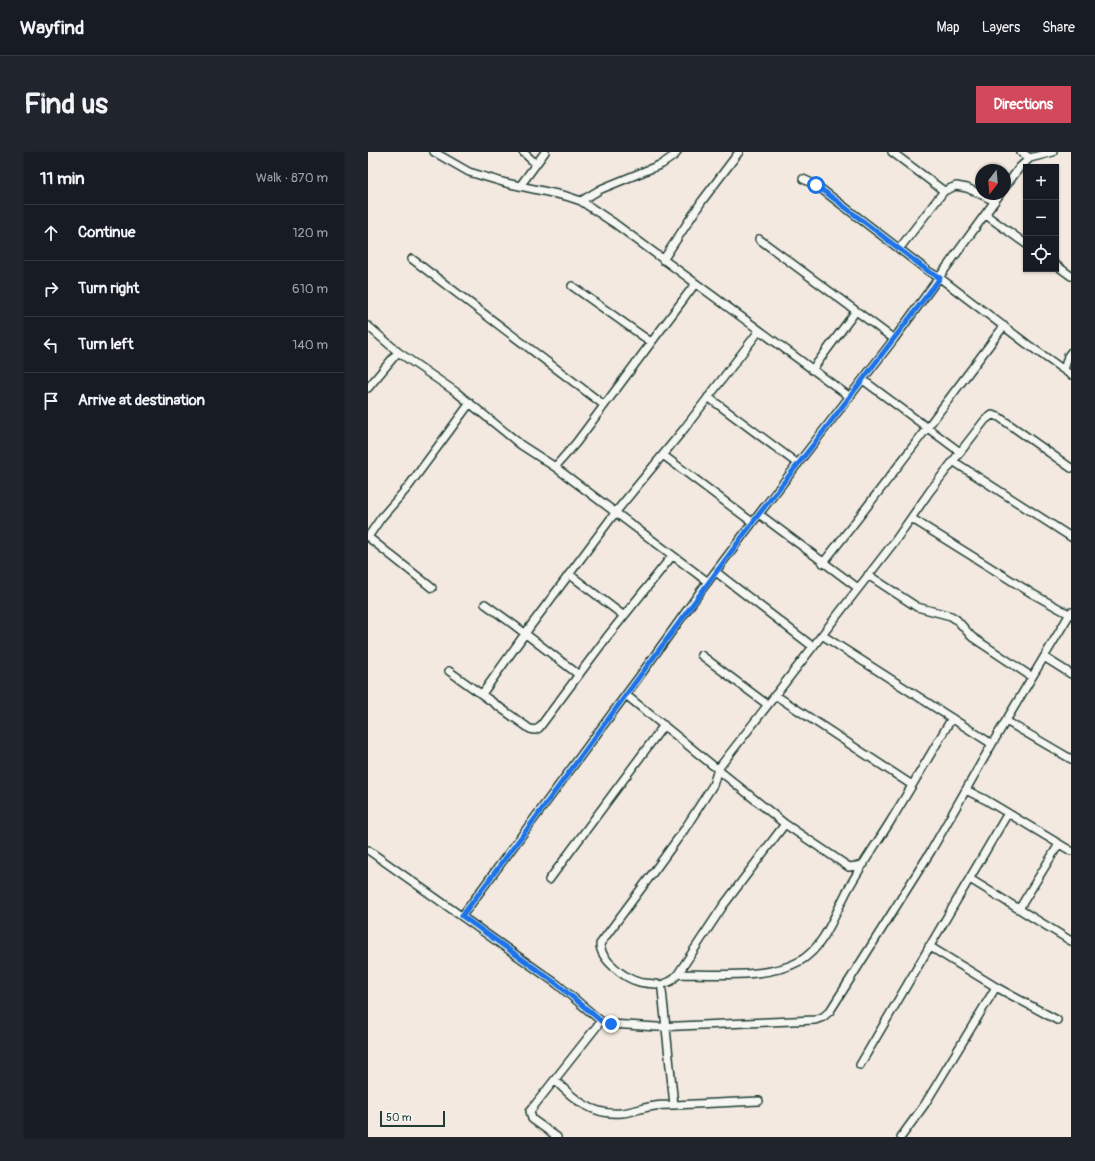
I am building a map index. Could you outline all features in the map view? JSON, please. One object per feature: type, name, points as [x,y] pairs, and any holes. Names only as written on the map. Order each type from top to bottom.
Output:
[{"type":"street","points":[[434,152],[469,172],[581,201],[614,223],[850,397]]},
{"type":"street","points":[[523,152],[536,164]]},
{"type":"street","points":[[520,186],[544,152]]},
{"type":"street","points":[[581,201],[601,189],[662,164],[677,152]]},
{"type":"street","points":[[663,260],[702,201],[739,152]]},
{"type":"street","points":[[892,152],[944,191]]},
{"type":"street","points":[[1021,152],[1030,158]]},
{"type":"street","points":[[1011,180],[1020,167],[1030,158],[1053,152]]},
{"type":"street","points":[[803,179],[816,185],[928,271],[940,278],[1071,374]]},
{"type":"street","points":[[462,916],[752,522],[863,380],[940,278],[995,201],[967,188],[956,186],[944,191],[899,249]]},
{"type":"street","points":[[986,214],[1023,242]]},
{"type":"street","points":[[759,240],[894,339]]},
{"type":"street","points":[[412,259],[604,405]]},
{"type":"street","points":[[1059,267],[1071,276]]},
{"type":"street","points":[[555,468],[576,443],[695,284]]},
{"type":"street","points":[[572,286],[651,342]]},
{"type":"street","points":[[812,370],[856,311]]},
{"type":"street","points":[[368,326],[398,352],[424,368],[521,445],[555,468],[708,582]]},
{"type":"street","points":[[823,563],[879,493],[1004,326]]},
{"type":"street","points":[[482,694],[615,513],[663,455],[759,331]]},
{"type":"street","points":[[368,388],[398,352]]},
{"type":"street","points":[[1064,370],[1068,356],[1071,352]]},
{"type":"street","points":[[863,380],[960,452]]},
{"type":"street","points":[[708,397],[798,464]]},
{"type":"street","points":[[432,588],[368,537],[381,518],[422,469],[470,403]]},
{"type":"street","points":[[785,824],[723,906],[678,974],[671,982],[661,985],[639,982],[630,979],[618,971],[602,954],[600,944],[684,830],[713,785],[718,769],[812,646],[868,576],[985,420],[992,415],[999,417],[1071,468]]},
{"type":"street","points":[[663,455],[752,522]]},
{"type":"street","points":[[953,462],[1071,537]]},
{"type":"street","points":[[759,514],[858,588]]},
{"type":"street","points":[[368,850],[557,984],[601,1021],[621,1025],[667,1027],[815,1020],[823,1017],[830,1011],[904,896],[1070,613],[1033,594],[911,518]]},
{"type":"street","points":[[449,671],[530,729],[535,730],[539,728],[624,616],[672,556]]},
{"type":"street","points":[[716,572],[812,646]]},
{"type":"street","points":[[569,574],[624,616]]},
{"type":"street","points":[[868,576],[917,606],[951,616],[957,620],[972,636],[1032,677]]},
{"type":"street","points":[[485,604],[526,633],[580,675]]},
{"type":"street","points":[[822,635],[992,744]]},
{"type":"street","points":[[701,655],[768,705]]},
{"type":"street","points":[[1044,657],[1071,674]]},
{"type":"street","points":[[626,694],[785,824],[849,867],[864,864]]},
{"type":"street","points":[[775,695],[912,785]]},
{"type":"street","points":[[678,974],[750,974],[781,968],[798,962],[818,946],[851,884],[952,718]]},
{"type":"street","points":[[1006,721],[1071,759]]},
{"type":"street","points":[[549,880],[664,725]]},
{"type":"street","points":[[966,790],[1008,813],[1071,851]]},
{"type":"street","points":[[860,1065],[1008,813]]},
{"type":"street","points":[[1019,909],[1059,844]]},
{"type":"street","points":[[970,879],[1071,941]]},
{"type":"street","points":[[929,946],[1057,1020]]},
{"type":"street","points":[[661,985],[667,1027],[674,1105]]},
{"type":"street","points":[[901,1137],[925,1104],[996,986]]},
{"type":"street","points":[[557,1137],[532,1119],[530,1111],[601,1021]]},
{"type":"street","points":[[555,1080],[578,1102],[596,1111],[610,1114],[623,1113],[655,1106],[759,1101]]},
{"type":"route","points":[[611,1024],[606,1021],[601,1021],[557,984],[462,916],[531,824],[569,770],[640,677],[700,592],[940,278],[928,271],[816,185]]}]
